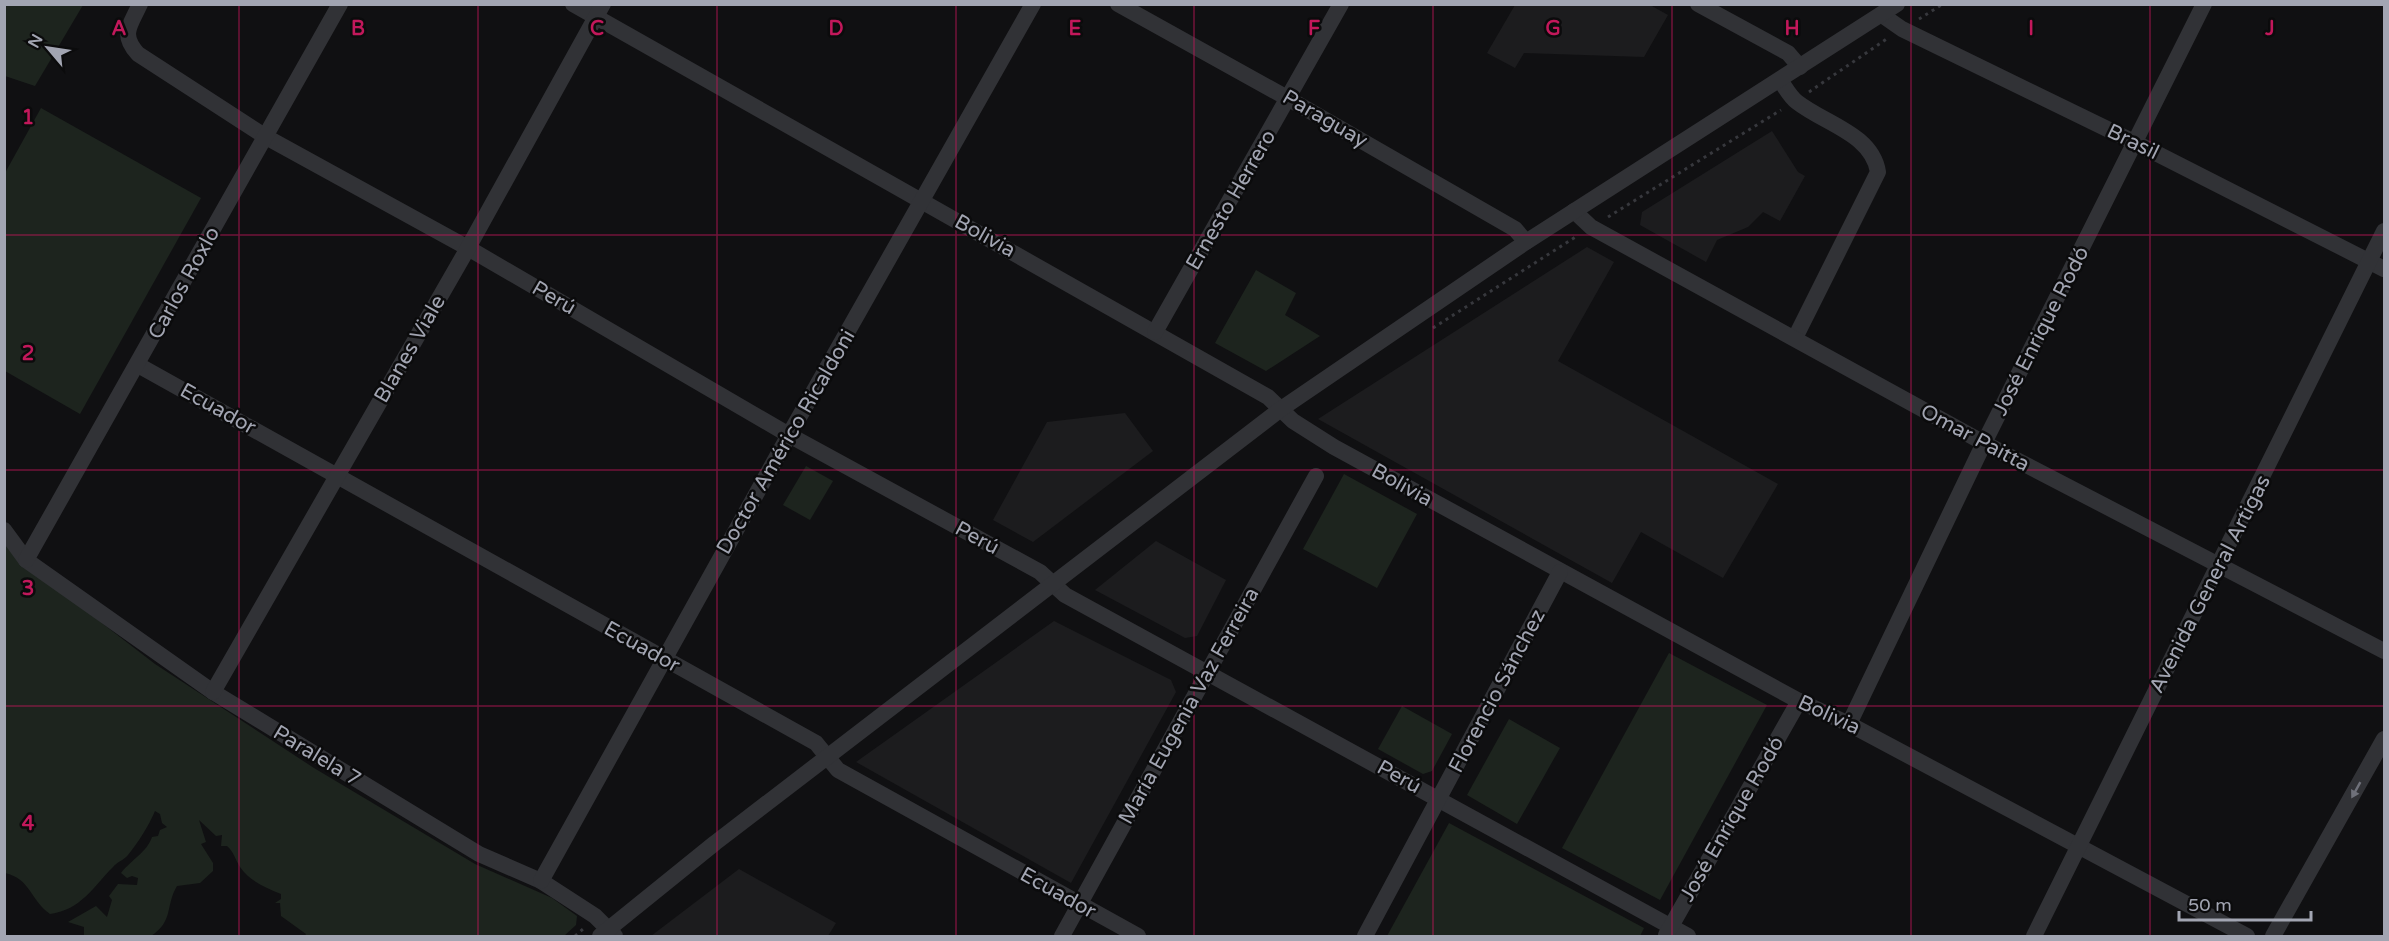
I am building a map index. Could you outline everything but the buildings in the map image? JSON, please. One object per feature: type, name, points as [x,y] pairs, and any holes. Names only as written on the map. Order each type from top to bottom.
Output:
[{"type":"street","name":"Perú","points":[[140,4],[127,33],[128,43],[138,54],[266,137],[468,248],[789,435],[1040,572],[1065,595],[1439,799],[1668,932],[1688,936]]},
{"type":"street","name":"Carlos Roxlo","points":[[26,561],[340,4]]},
{"type":"street","name":"Bolivia","points":[[573,4],[600,11],[923,201],[1268,397],[1293,421],[1334,447],[1798,701],[1849,724],[2247,936]]},
{"type":"street","name":"Doctor Américo Ricaldoni","points":[[540,881],[1033,4]]},
{"type":"street","name":"Paraguay","points":[[1118,4],[1515,229],[1526,242]]},
{"type":"street","name":"Ernesto Herrero","points":[[1155,332],[1341,4]]},
{"type":"street","points":[[1698,4],[1788,53],[1800,67]]},
{"type":"street","points":[[608,934],[827,757],[1281,409],[1526,242],[1898,4]]},
{"type":"street","name":"José Enrique Rodó","points":[[1849,724],[1984,443],[2204,4]]},
{"type":"street","name":"Blanes Viale","points":[[213,692],[468,248],[600,11]]},
{"type":"street","name":"Brasil","points":[[1882,15],[1902,29],[2136,143],[2377,265]]},
{"type":"street","points":[[1780,80],[1796,101],[1867,146],[1877,161],[1878,172],[1795,338]]},
{"type":"street","name":"Omar Paitta","points":[[1574,211],[1591,227],[1984,443],[2385,651]]},
{"type":"street","name":"Avenida General Artigas","points":[[2034,936],[2220,566],[2377,265],[2385,231]]},
{"type":"street","name":"Ecuador","points":[[138,365],[338,475],[663,660],[816,743],[837,770],[1078,905],[1138,936]]},
{"type":"street","name":"María Eugenia Vaz Ferreira","points":[[1062,936],[1210,673],[1316,476]]},
{"type":"street","name":"Paralela 7","points":[[4,530],[26,561],[213,692],[479,854],[540,881],[595,916],[608,934]]},
{"type":"street","name":"Florencio Sánchez","points":[[1365,936],[1560,572]]},
{"type":"street","name":"José Enrique Rodó","points":[[1668,932],[1798,701]]},
{"type":"street","points":[[2273,936],[2385,739]]},
{"type":"path","points":[[1433,328],[1591,227],[1796,101],[1943,4]]},
{"type":"shaded area","points":[[5,4],[83,5],[35,86],[5,76]]},
{"type":"shaded area","points":[[1515,5],[1650,5],[1668,15],[1644,57],[1524,53],[1515,68],[1487,53]]},
{"type":"shaded area","points":[[41,108],[201,198],[80,414],[5,371],[5,173]]},
{"type":"shaded area","points":[[1772,131],[1798,172],[1805,176],[1780,221],[1763,212],[1748,227],[1717,240],[1706,262],[1640,225],[1642,212]]},
{"type":"shaded area","points":[[1587,247],[1614,262],[1558,361],[1778,484],[1723,578],[1641,532],[1612,583],[1318,419]]},
{"type":"shaded area","points":[[1256,270],[1296,293],[1285,315],[1320,336],[1266,371],[1215,343]]},
{"type":"shaded area","points":[[1125,413],[1153,451],[1033,542],[993,520],[1047,422]]},
{"type":"shaded area","points":[[806,466],[833,481],[810,520],[783,505]]},
{"type":"shaded area","points":[[1344,474],[1417,514],[1377,588],[1303,549]]},
{"type":"shaded area","points":[[4,536],[24,563],[155,664],[314,768],[475,864],[552,898],[577,916],[576,925],[564,936],[305,936],[306,934],[281,916],[280,903],[275,903],[281,899],[281,894],[249,877],[229,848],[221,846],[222,835],[216,836],[199,820],[206,842],[201,844],[213,863],[213,871],[200,883],[177,886],[166,919],[158,930],[151,936],[84,935],[84,927],[68,922],[96,906],[107,917],[112,900],[109,896],[118,884],[137,885],[138,878],[132,876],[127,878],[121,873],[146,847],[152,837],[158,836],[160,830],[167,827],[162,823],[160,814],[155,811],[143,834],[126,857],[115,865],[79,902],[61,912],[50,914],[20,880],[5,873]]},
{"type":"shaded area","points":[[1156,541],[1226,580],[1197,636],[1185,638],[1095,590]]},
{"type":"shaded area","points":[[1054,621],[1171,680],[1176,692],[1071,883],[856,762]]},
{"type":"shaded area","points":[[1669,653],[1767,705],[1660,900],[1562,848]]},
{"type":"shaded area","points":[[1402,706],[1452,734],[1432,771],[1423,774],[1378,749]]},
{"type":"shaded area","points":[[1509,719],[1560,748],[1517,824],[1467,795]]},
{"type":"shaded area","points":[[1449,823],[1644,928],[1640,936],[1387,936]]},
{"type":"shaded area","points":[[739,869],[836,923],[828,936],[651,936]]}]
